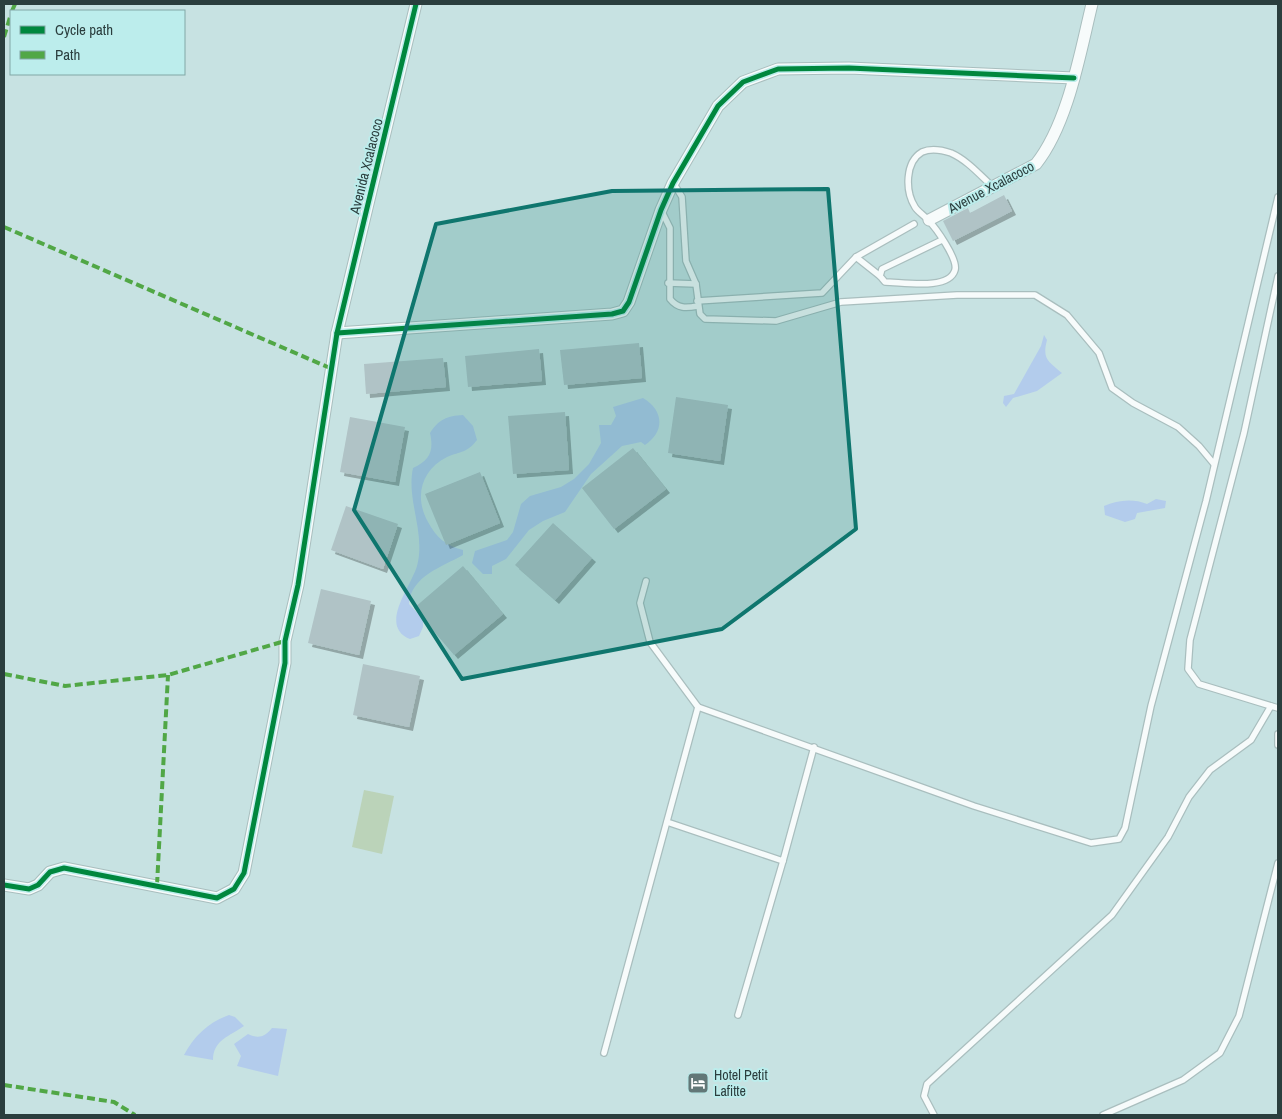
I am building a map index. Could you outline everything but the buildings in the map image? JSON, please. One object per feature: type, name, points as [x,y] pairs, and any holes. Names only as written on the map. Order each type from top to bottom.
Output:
[{"type":"street","name":"Avenida Xcalacoco","points":[[4,885],[29,889],[38,885],[50,872],[64,868],[217,898],[234,889],[244,873],[285,663],[286,641],[298,585],[337,333],[416,4]]},
{"type":"street","name":"Avenue Xcalacoco","points":[[929,220],[1036,164],[1047,150],[1074,78],[1092,4]]},
{"type":"street","points":[[337,333],[612,314],[624,310],[629,302],[661,210],[718,106],[743,82],[778,69],[849,68],[1074,78]]},
{"type":"lane","points":[[856,257],[885,282],[939,284],[950,278],[955,269],[954,258],[929,220],[915,208],[911,198],[908,170],[914,157],[925,151],[941,150],[953,154],[970,165],[993,187]]},
{"type":"lane","points":[[674,184],[682,197],[686,260],[696,284],[697,304],[700,314],[705,319],[776,321],[841,302],[957,295],[1035,295],[1067,315],[1099,353],[1112,388],[1133,403],[1178,426],[1214,464]]},
{"type":"lane","points":[[646,581],[640,603],[650,642],[698,707],[814,747],[974,806],[1091,843],[1119,838],[1125,828],[1151,706],[1214,464],[1278,197]]},
{"type":"lane","points":[[661,210],[670,228],[668,283],[670,299],[674,305],[682,308],[697,304],[822,293],[856,257],[914,224]]},
{"type":"lane","points":[[880,276],[882,270],[942,240]]},
{"type":"lane","points":[[1278,276],[1244,434],[1190,640],[1188,669],[1199,684],[1278,708]]},
{"type":"lane","points":[[668,283],[696,284]]},
{"type":"lane","points":[[934,1115],[924,1096],[927,1084],[1112,915],[1168,837],[1189,797],[1210,770],[1251,740],[1271,706]]},
{"type":"lane","points":[[604,1053],[698,707]]},
{"type":"lane","points":[[1278,734],[1278,745]]},
{"type":"lane","points":[[738,1015],[814,747]]},
{"type":"lane","points":[[667,822],[782,861]]},
{"type":"lane","points":[[1103,1115],[1183,1080],[1220,1053],[1239,1016],[1278,863]]},
{"type":"highlighted area","points":[[828,189],[856,529],[722,629],[462,679],[354,510],[436,224],[612,191]]},
{"type":"green space","points":[[364,790],[394,796],[382,854],[352,847]]},
{"type":"water","points":[[1044,335],[1047,340],[1045,351],[1047,359],[1062,373],[1037,391],[1013,398],[1006,407],[1003,403],[1004,396],[1014,394],[1041,346]]},
{"type":"water","points":[[643,398],[650,403],[658,415],[659,428],[652,440],[645,445],[641,442],[622,446],[591,474],[565,512],[543,521],[529,530],[506,559],[492,566],[492,574],[483,574],[472,563],[475,551],[507,540],[513,532],[521,504],[530,496],[561,487],[574,479],[589,464],[601,443],[599,425],[611,425],[616,416],[613,407]]},
{"type":"water","points":[[463,415],[473,426],[477,440],[467,450],[447,457],[431,469],[422,485],[421,503],[428,522],[438,536],[447,543],[463,550],[463,555],[437,568],[421,579],[415,586],[409,604],[423,619],[423,627],[419,636],[410,639],[401,633],[397,625],[397,616],[399,606],[414,575],[419,554],[418,529],[412,492],[413,468],[427,458],[431,450],[430,433],[437,424],[448,417]]},
{"type":"water","points":[[1156,499],[1166,501],[1165,508],[1137,513],[1135,519],[1125,522],[1105,515],[1104,506],[1109,504],[1131,500],[1147,504]]},
{"type":"water","points":[[229,1015],[235,1017],[244,1026],[219,1043],[213,1060],[184,1055],[203,1030]]},
{"type":"water","points":[[272,1028],[287,1029],[278,1076],[237,1066],[241,1056],[234,1044],[248,1034],[261,1036]]},
{"type":"marked path","points":[[12,10],[15,4]]},
{"type":"marked path","points":[[4,37],[10,17]]},
{"type":"marked path","points":[[4,227],[330,368]]},
{"type":"marked path","points":[[4,674],[65,686],[168,675],[285,641]]},
{"type":"marked path","points":[[157,885],[168,675]]},
{"type":"marked path","points":[[4,1085],[114,1102],[135,1115]]},
{"type":"cycle path","points":[[4,885],[29,889],[38,885],[50,872],[64,868],[217,898],[234,889],[244,873],[285,663],[285,641],[298,585],[337,333],[416,4]]},
{"type":"cycle path","points":[[337,333],[612,314],[623,311],[629,302],[661,210],[673,183],[718,106],[743,82],[778,69],[849,68],[1074,78]]},
{"type":"place","name":"Hotel Petit Lafitte","points":[[698,1083]]}]
